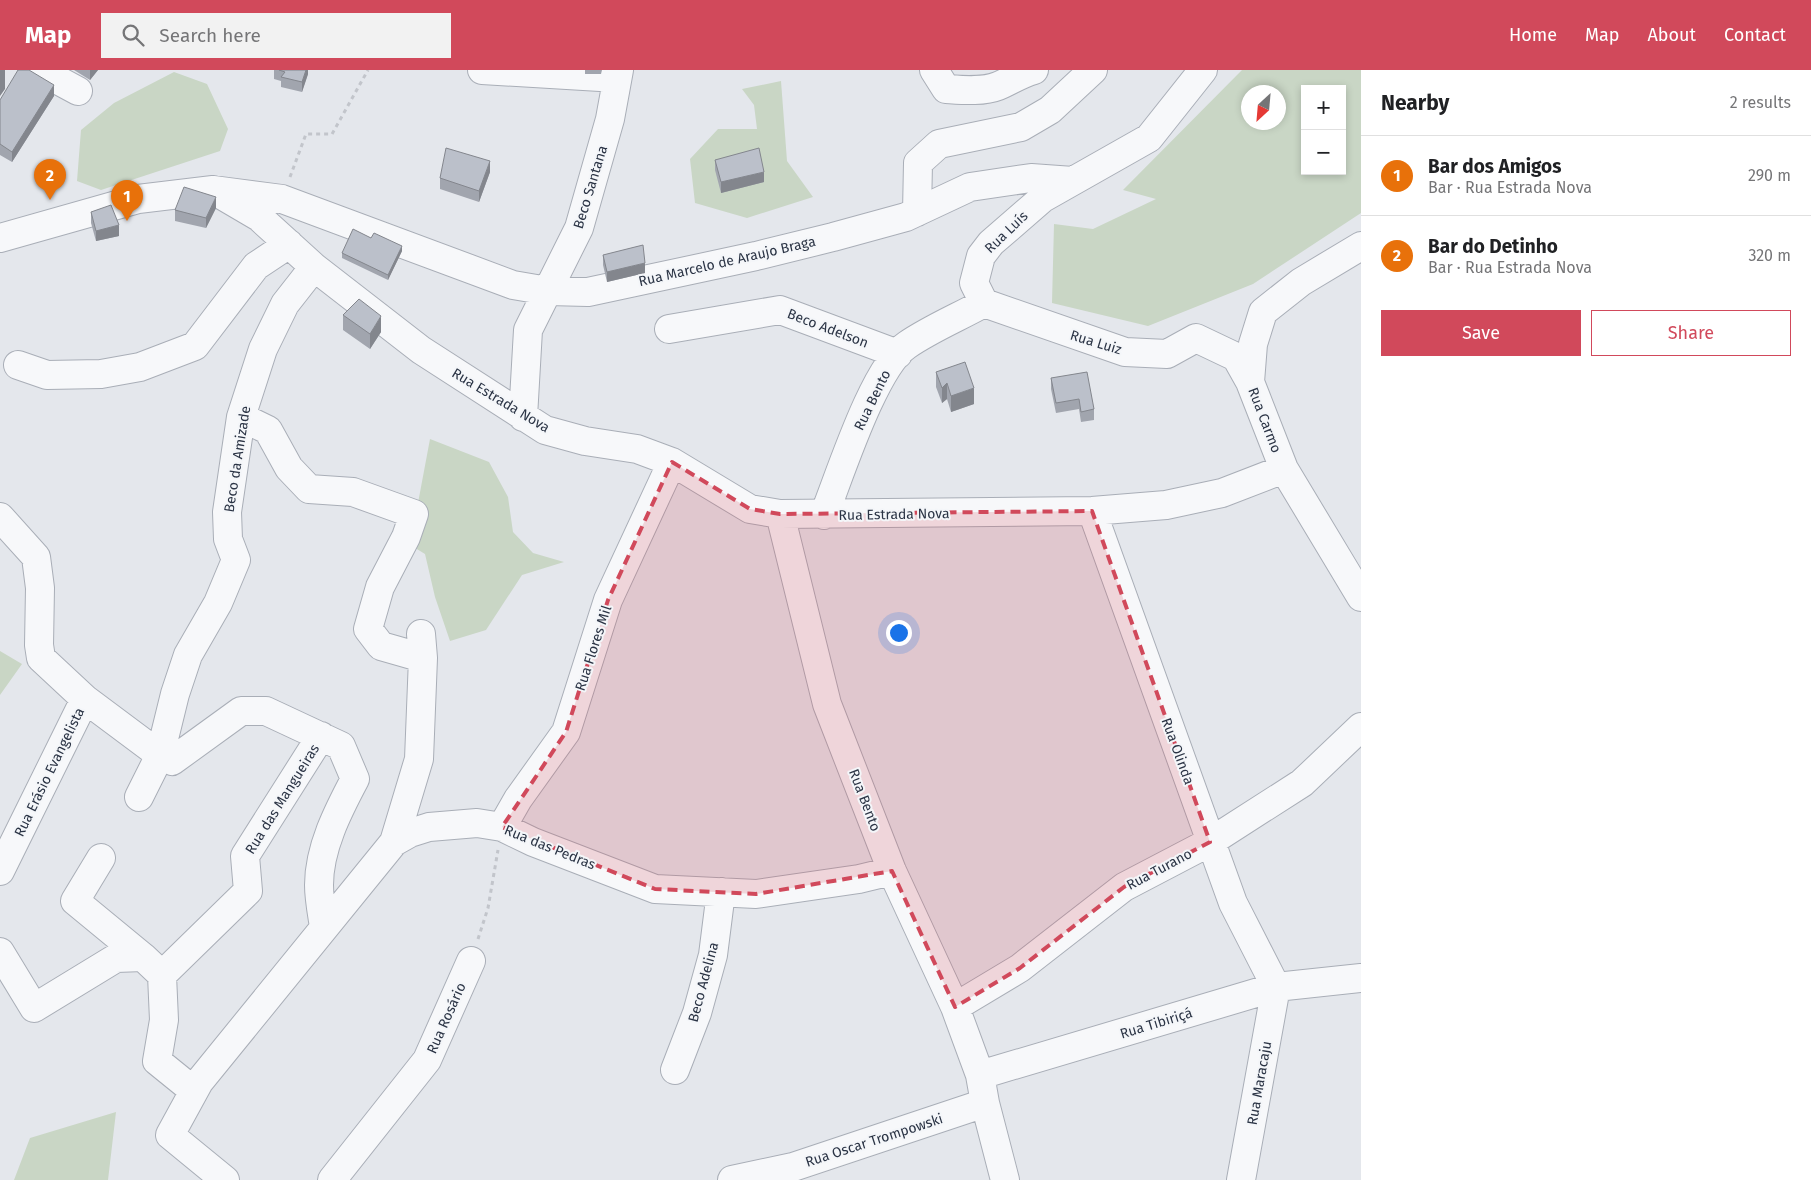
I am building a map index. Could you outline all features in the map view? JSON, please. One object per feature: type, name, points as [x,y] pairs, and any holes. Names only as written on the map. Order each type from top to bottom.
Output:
[{"type":"street","points":[[40,70],[78,91]]},
{"type":"street","points":[[482,70],[618,74]]},
{"type":"street","points":[[934,70],[946,89],[964,90],[996,87],[1020,74],[1034,70]]},
{"type":"street","points":[[917,212],[918,163],[939,144],[1021,127],[1050,110],[1093,70]]},
{"type":"street","points":[[1073,181],[1149,138],[1203,70]]},
{"type":"street","name":"Beco Santana","points":[[523,417],[528,330],[579,228],[610,119],[618,74]]},
{"type":"street","name":"Rua Marcelo de Araujo Braga","points":[[213,190],[282,199],[513,285],[548,291],[588,292],[747,258],[842,235],[917,212],[970,187],[1031,178],[1073,181]]},
{"type":"street","name":"Rua Luís","points":[[984,304],[974,283],[981,256],[991,243],[1042,198],[1073,181]]},
{"type":"street","points":[[0,238],[138,199],[213,190]]},
{"type":"street","name":"Rua Estrada Nova","points":[[213,190],[260,217],[314,267],[421,350],[523,417],[545,430],[585,441],[638,449],[672,462],[750,509],[780,514],[1092,511],[1166,505],[1222,493],[1284,469]]},
{"type":"street","points":[[18,365],[47,374],[101,374],[140,367],[195,346],[256,266],[289,244]]},
{"type":"street","name":"Rua Carmo","points":[[1361,246],[1301,282],[1263,312],[1253,344],[1250,382],[1284,469],[1361,597]]},
{"type":"street","name":"Beco da Amizade","points":[[138,797],[160,755],[174,694],[188,655],[218,603],[236,560],[228,539],[227,512],[241,416],[263,349],[285,304],[314,267]]},
{"type":"street","name":"Rua Bento","points":[[824,514],[864,411],[885,370],[905,346],[984,304]]},
{"type":"street","name":"Rua Luiz","points":[[984,304],[1124,352],[1167,354],[1196,338],[1236,357],[1250,382]]},
{"type":"street","name":"Beco Adelson","points":[[669,328],[780,310],[898,354]]},
{"type":"street","points":[[241,416],[268,430],[289,468],[309,489],[353,492],[414,514],[406,537],[380,587],[368,629],[381,646],[422,646],[419,759],[394,842]]},
{"type":"street","name":"Rua Flores Mil","points":[[502,827],[518,799],[566,732],[608,600],[672,462]]},
{"type":"street","name":"Rua Olinda","points":[[1092,511],[1232,903],[1276,987]]},
{"type":"street","name":"Rua Bento","points":[[780,514],[827,704],[892,871],[954,1007],[980,1076]]},
{"type":"street","points":[[0,517],[36,557],[40,588],[39,645],[41,658],[85,699],[160,755],[172,762],[241,711],[266,710],[341,746],[355,779],[342,803],[323,853],[319,885],[324,928]]},
{"type":"street","name":"Rua Erásio Evangelista","points":[[0,871],[85,699]]},
{"type":"street","name":"Rua Turano","points":[[954,1007],[1020,968],[1124,887],[1210,842],[1302,783],[1361,727]]},
{"type":"street","name":"Rua das Mangueiras","points":[[152,966],[248,891],[245,856],[321,736]]},
{"type":"street","name":"Rua das Pedras","points":[[225,1180],[170,1135],[199,1082],[394,842],[410,833],[430,827],[476,823],[502,827],[534,842],[655,889],[756,894],[859,879],[892,871]]},
{"type":"street","points":[[102,858],[75,901],[152,966],[164,1020],[157,1061],[194,1091]]},
{"type":"street","name":"Beco Adelina","points":[[675,1070],[697,1013],[713,955],[721,892]]},
{"type":"street","points":[[0,952],[34,1008],[116,958],[152,966]]},
{"type":"street","name":"Rua Rosário","points":[[332,1180],[427,1060],[471,961]]},
{"type":"street","name":"Rua Tibiriçá","points":[[980,1076],[1276,987],[1361,978]]},
{"type":"street","name":"Rua Maracaju","points":[[1241,1180],[1276,987]]},
{"type":"street","points":[[980,1076],[1005,1180]]},
{"type":"street","name":"Rua Oscar Trompowski","points":[[732,1180],[793,1167],[985,1103]]},
{"type":"path","points":[[282,199],[306,134],[332,134],[368,70]]},
{"type":"path","points":[[471,961],[488,908],[502,827]]},
{"type":"highlighted area","points":[[672,462],[750,509],[780,514],[1092,511],[1210,842],[1124,887],[1020,968],[955,1007],[892,871],[756,894],[655,889],[502,827],[566,732],[608,600]]},
{"type":"green space","points":[[1242,70],[1361,70],[1361,213],[1253,284],[1148,326],[1052,303],[1054,224],[1093,229],[1156,199],[1123,190]]},
{"type":"green space","points":[[174,72],[207,84],[228,129],[220,151],[101,190],[77,181],[81,130],[114,103]]},
{"type":"green space","points":[[781,81],[787,161],[813,197],[747,218],[695,203],[690,159],[718,129],[757,129],[754,105],[742,89]]},
{"type":"green space","points":[[430,439],[489,462],[508,497],[513,532],[533,553],[564,562],[522,575],[486,630],[450,641],[435,597],[425,554],[407,543],[418,503]]},
{"type":"green space","points":[[0,651],[22,664],[0,695]]},
{"type":"green space","points":[[116,1112],[108,1180],[14,1180],[30,1138]]},
{"type":"building","points":[[18,70],[29,70],[54,85],[12,152],[0,144],[0,100]]},
{"type":"building","points":[[279,70],[306,70],[302,82],[281,77],[285,72]]},
{"type":"building","points":[[446,148],[490,161],[479,191],[440,178]]},
{"type":"building","points":[[759,148],[764,172],[721,182],[715,160]]},
{"type":"building","points":[[184,187],[216,197],[206,218],[175,210]]},
{"type":"building","points":[[111,205],[119,225],[96,231],[91,212]]},
{"type":"building","points":[[353,229],[371,238],[374,233],[402,246],[388,275],[342,253]]},
{"type":"building","points":[[643,245],[645,263],[607,272],[603,255]]},
{"type":"building","points":[[359,299],[381,316],[370,334],[343,315]]},
{"type":"building","points":[[965,362],[974,388],[951,396],[947,383],[942,388],[936,372]]},
{"type":"building","points":[[1087,372],[1094,409],[1081,412],[1079,399],[1056,403],[1051,378]]},
{"type":"place","name":"Bar do Detinho","points":[[50,200]]},
{"type":"place","name":"Bar dos Amigos","points":[[127,221]]}]
